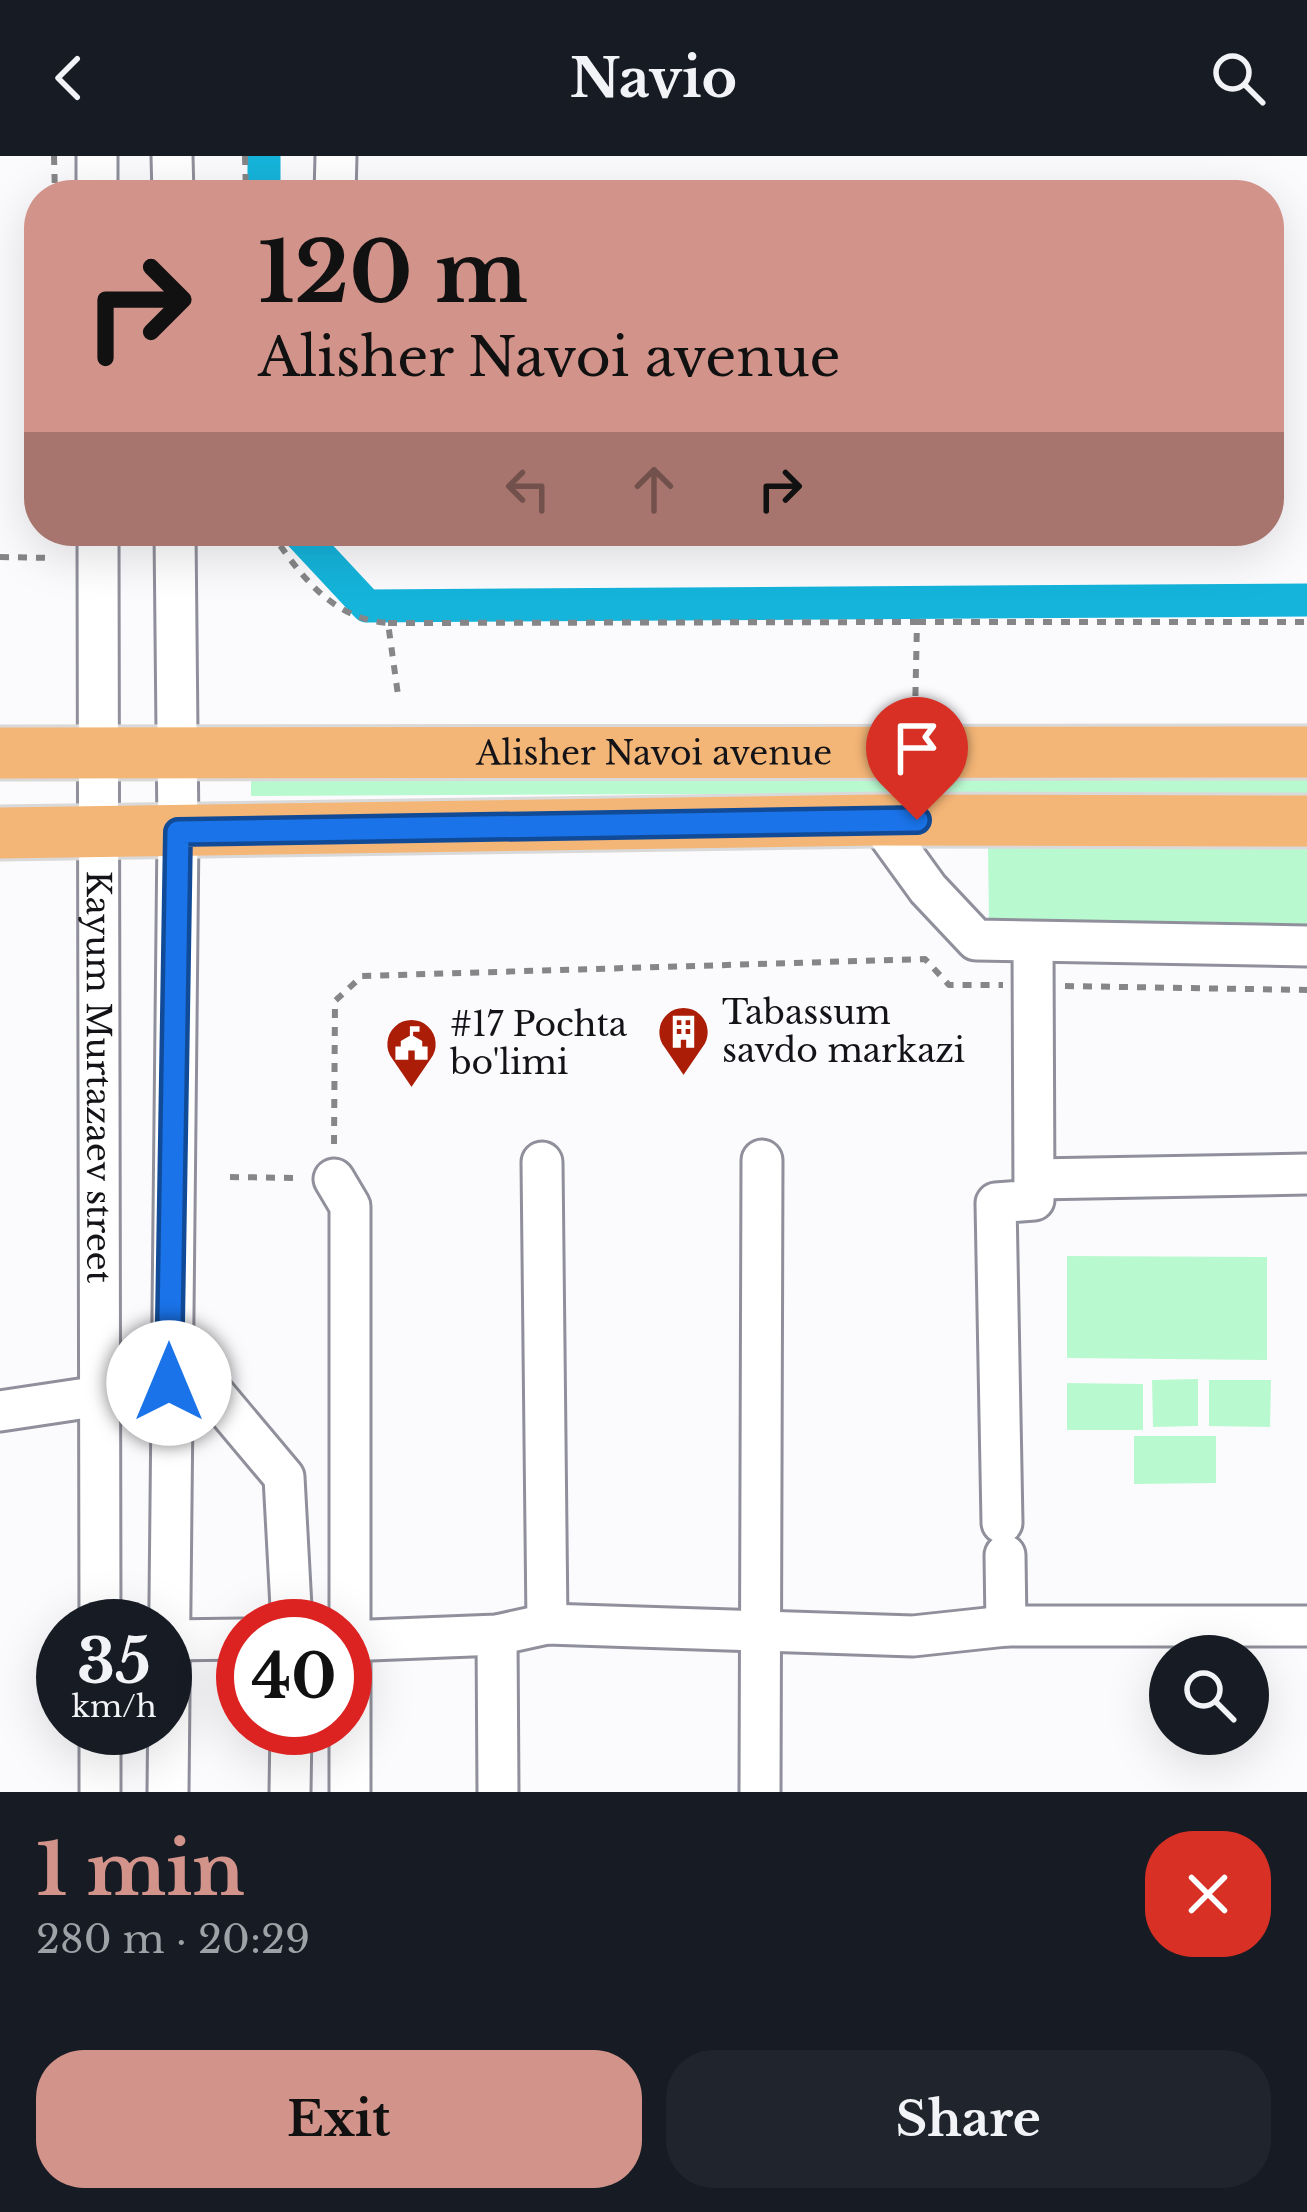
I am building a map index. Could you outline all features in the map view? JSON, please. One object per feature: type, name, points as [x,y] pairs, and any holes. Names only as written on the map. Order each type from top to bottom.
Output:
[{"type":"main road","name":"Alisher Navoi avenue","points":[[0,753],[178,749],[1307,752]]},
{"type":"main road","points":[[0,833],[878,820],[1307,821]]},
{"type":"street","name":"Kayum Murtazaev street","points":[[98,546],[100,1599]]},
{"type":"street","points":[[168,1599],[178,832],[175,546]]},
{"type":"street","points":[[878,820],[928,889],[976,940],[1033,945],[1307,946]]},
{"type":"street","points":[[1006,1626],[996,1203],[1034,1200],[1033,945]]},
{"type":"street","points":[[760,1792],[762,1160]]},
{"type":"street","points":[[542,1162],[547,1624]]},
{"type":"street","points":[[1035,1179],[1307,1174]]},
{"type":"street","points":[[334,1179],[350,1206],[348,1599]]},
{"type":"street","points":[[169,1340],[284,1477],[291,1599]]},
{"type":"street","points":[[0,1411],[100,1396]]},
{"type":"street","points":[[372,1640],[497,1635],[547,1624],[913,1636],[1006,1626],[1307,1626]]},
{"type":"street","points":[[497,1635],[498,1792]]},
{"type":"street","points":[[100,1755],[100,1792]]},
{"type":"street","points":[[168,1755],[168,1792]]},
{"type":"street","points":[[290,1792],[291,1755]]},
{"type":"street","points":[[350,1755],[350,1792]]},
{"type":"path","points":[[282,546],[324,598],[356,620],[388,623],[1307,622]]},
{"type":"path","points":[[0,557],[53,558]]},
{"type":"path","points":[[915,721],[917,622]]},
{"type":"path","points":[[388,623],[398,695]]},
{"type":"path","points":[[230,1177],[334,1179],[335,1001],[362,976],[925,959],[949,985],[1307,990]]},
{"type":"green space","points":[[911,775],[911,793],[251,796],[251,780]]},
{"type":"green space","points":[[929,775],[1307,776],[1307,795],[929,794]]},
{"type":"green space","points":[[988,844],[1307,847],[1307,929],[989,924]]},
{"type":"green space","points":[[1067,1256],[1267,1257],[1267,1360],[1067,1358]]},
{"type":"green space","points":[[1198,1379],[1198,1426],[1153,1427],[1152,1380]]},
{"type":"green space","points":[[1209,1380],[1271,1380],[1270,1427],[1209,1426]]},
{"type":"green space","points":[[1067,1383],[1143,1384],[1143,1430],[1067,1430]]},
{"type":"green space","points":[[1134,1436],[1216,1436],[1216,1483],[1134,1484]]},
{"type":"waterway","points":[[264,156],[264,180]]},
{"type":"waterway","points":[[311,546],[367,606],[1307,600]]},
{"type":"place","name":"Tabassum savdo markazi","points":[[683,1077]]},
{"type":"place","name":"#17 Pochta bo'limi","points":[[411,1089]]},
{"type":"route","points":[[169,1383],[178,832],[917,820]]}]
